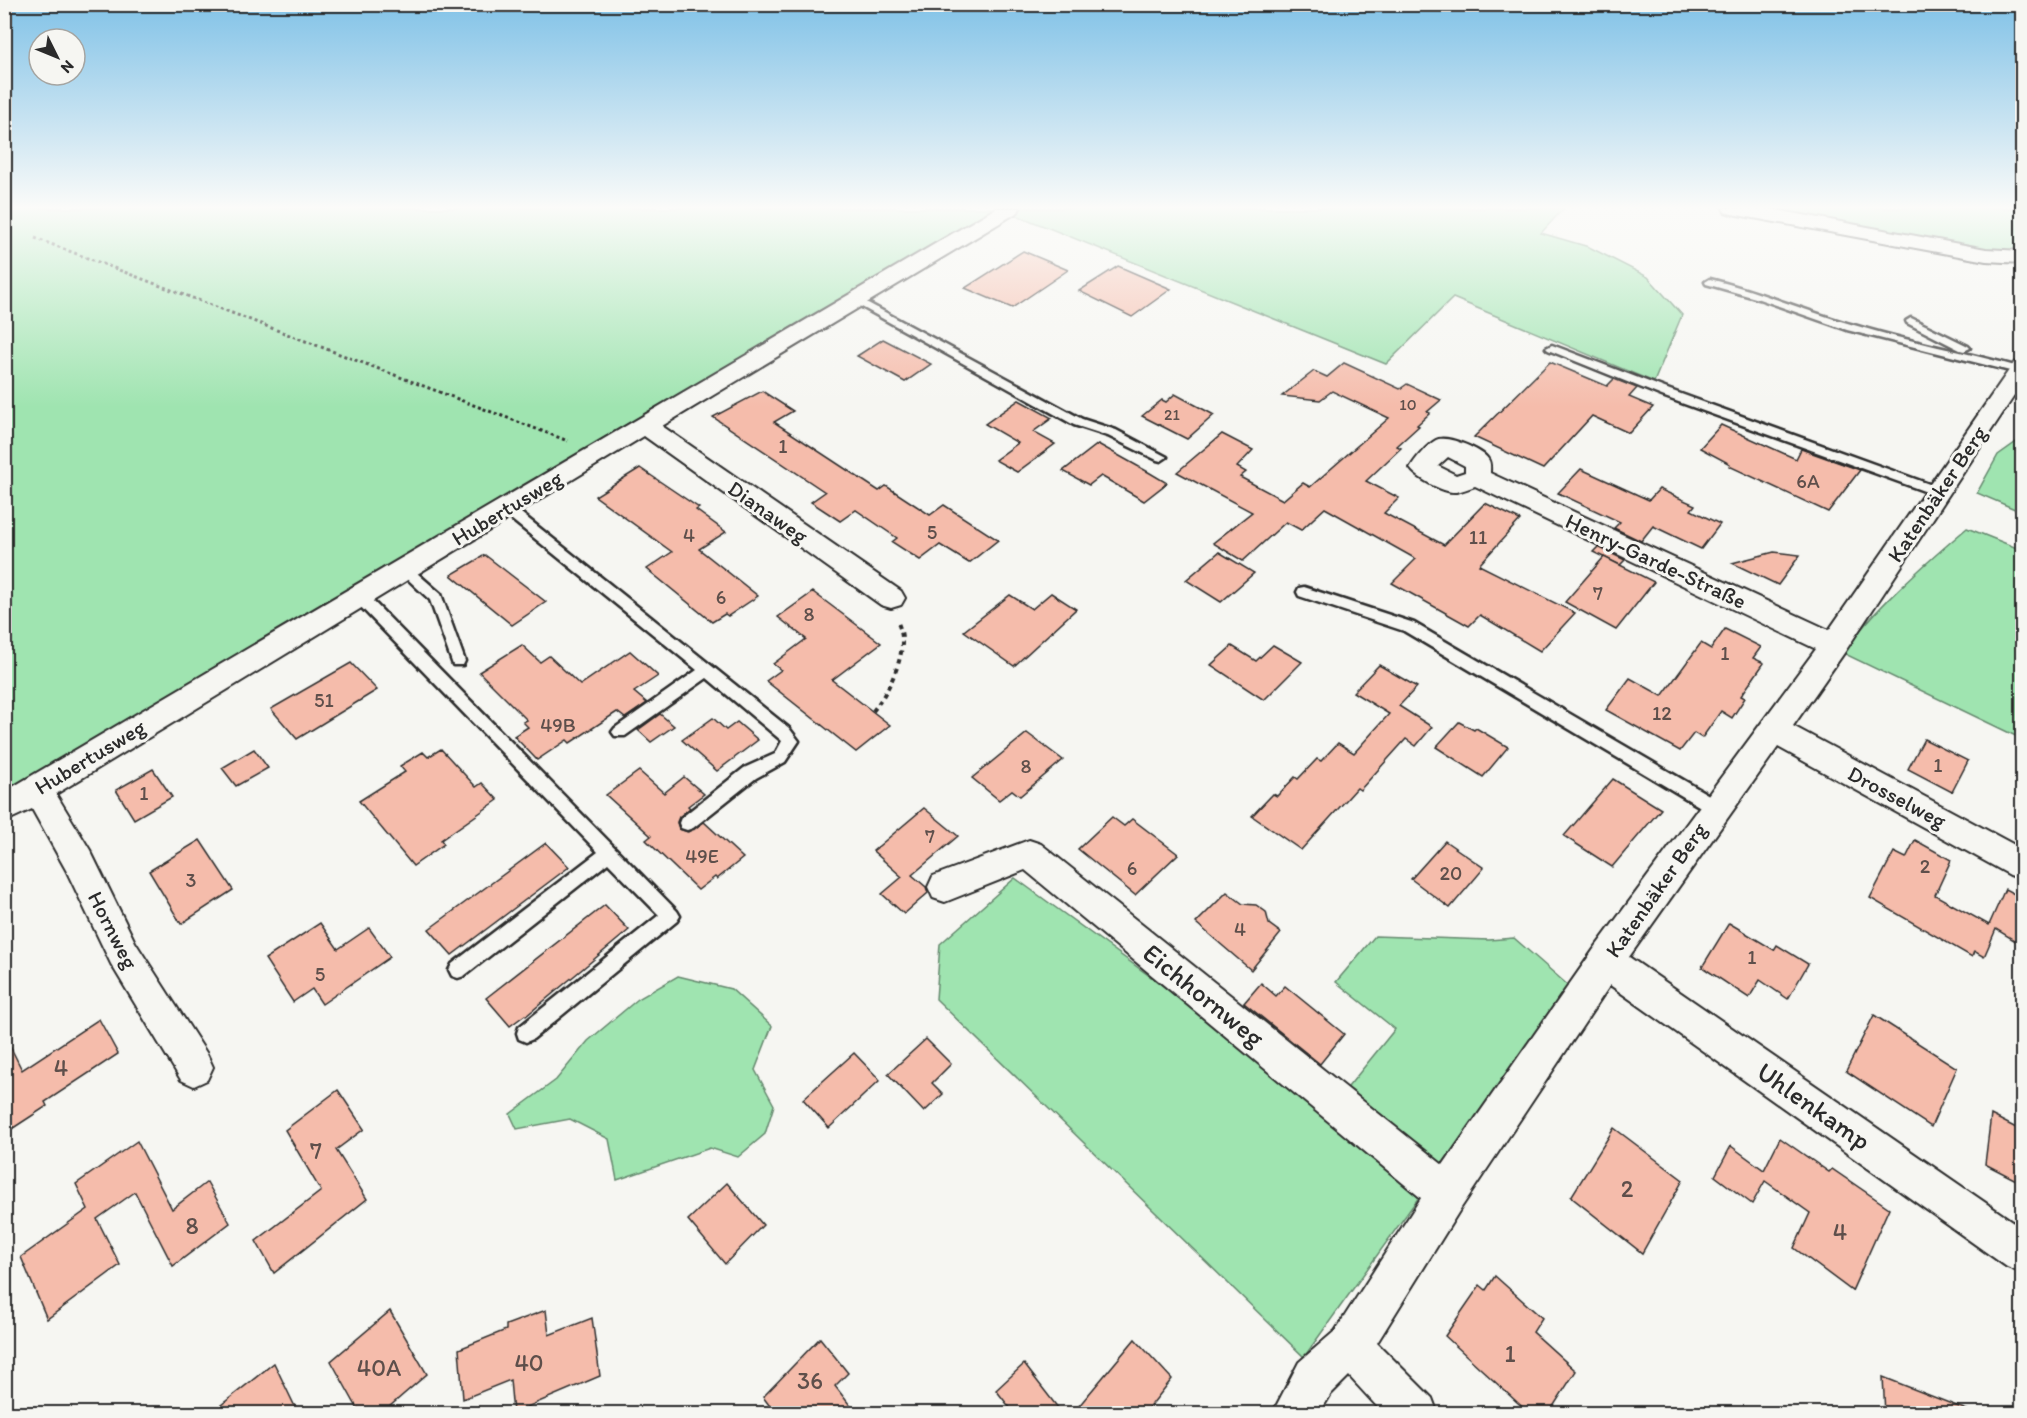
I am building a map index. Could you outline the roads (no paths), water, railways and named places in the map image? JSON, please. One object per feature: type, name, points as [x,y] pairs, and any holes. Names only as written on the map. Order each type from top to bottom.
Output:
[{"type":"street","name":"Hubertusweg","points":[[4,809],[898,274]]},
{"type":"street","name":"Katenbäker Berg","points":[[1294,1413],[1315,1378],[1350,1347],[1448,1194],[1606,961],[1834,645],[2022,367]]},
{"type":"street","name":"Dianaweg","points":[[646,426],[891,598]]},
{"type":"street","name":"Henry-Garde-Straße","points":[[1477,477],[1834,645]]},
{"type":"street","name":"Drosselweg","points":[[1772,729],[2022,865]]},
{"type":"street","name":"Hornweg","points":[[37,789],[78,860],[123,953],[194,1067]]},
{"type":"street","name":"Eichhornweg","points":[[945,887],[1029,854],[1448,1194]]},
{"type":"street","name":"Uhlenkamp","points":[[1606,961],[2022,1252]]},
{"type":"street","points":[[1350,1347],[1416,1413]]},
{"type":"lane","points":[[1710,282],[1762,297],[1851,328],[2022,367]]},
{"type":"lane","points":[[855,299],[1078,422],[1112,433],[1161,457]]},
{"type":"lane","points":[[1911,321],[1966,348],[2022,367]]},
{"type":"lane","points":[[1552,348],[1666,393],[1939,492]]},
{"type":"lane","points":[[506,508],[784,732],[791,741],[780,758],[750,773],[687,823]]},
{"type":"lane","points":[[404,569],[436,598],[458,661]]},
{"type":"lane","points":[[1304,592],[1409,627],[1715,807]]},
{"type":"lane","points":[[359,596],[671,916],[526,1033]]},
{"type":"lane","points":[[620,732],[708,670]]},
{"type":"lane","points":[[458,970],[609,853]]}]
